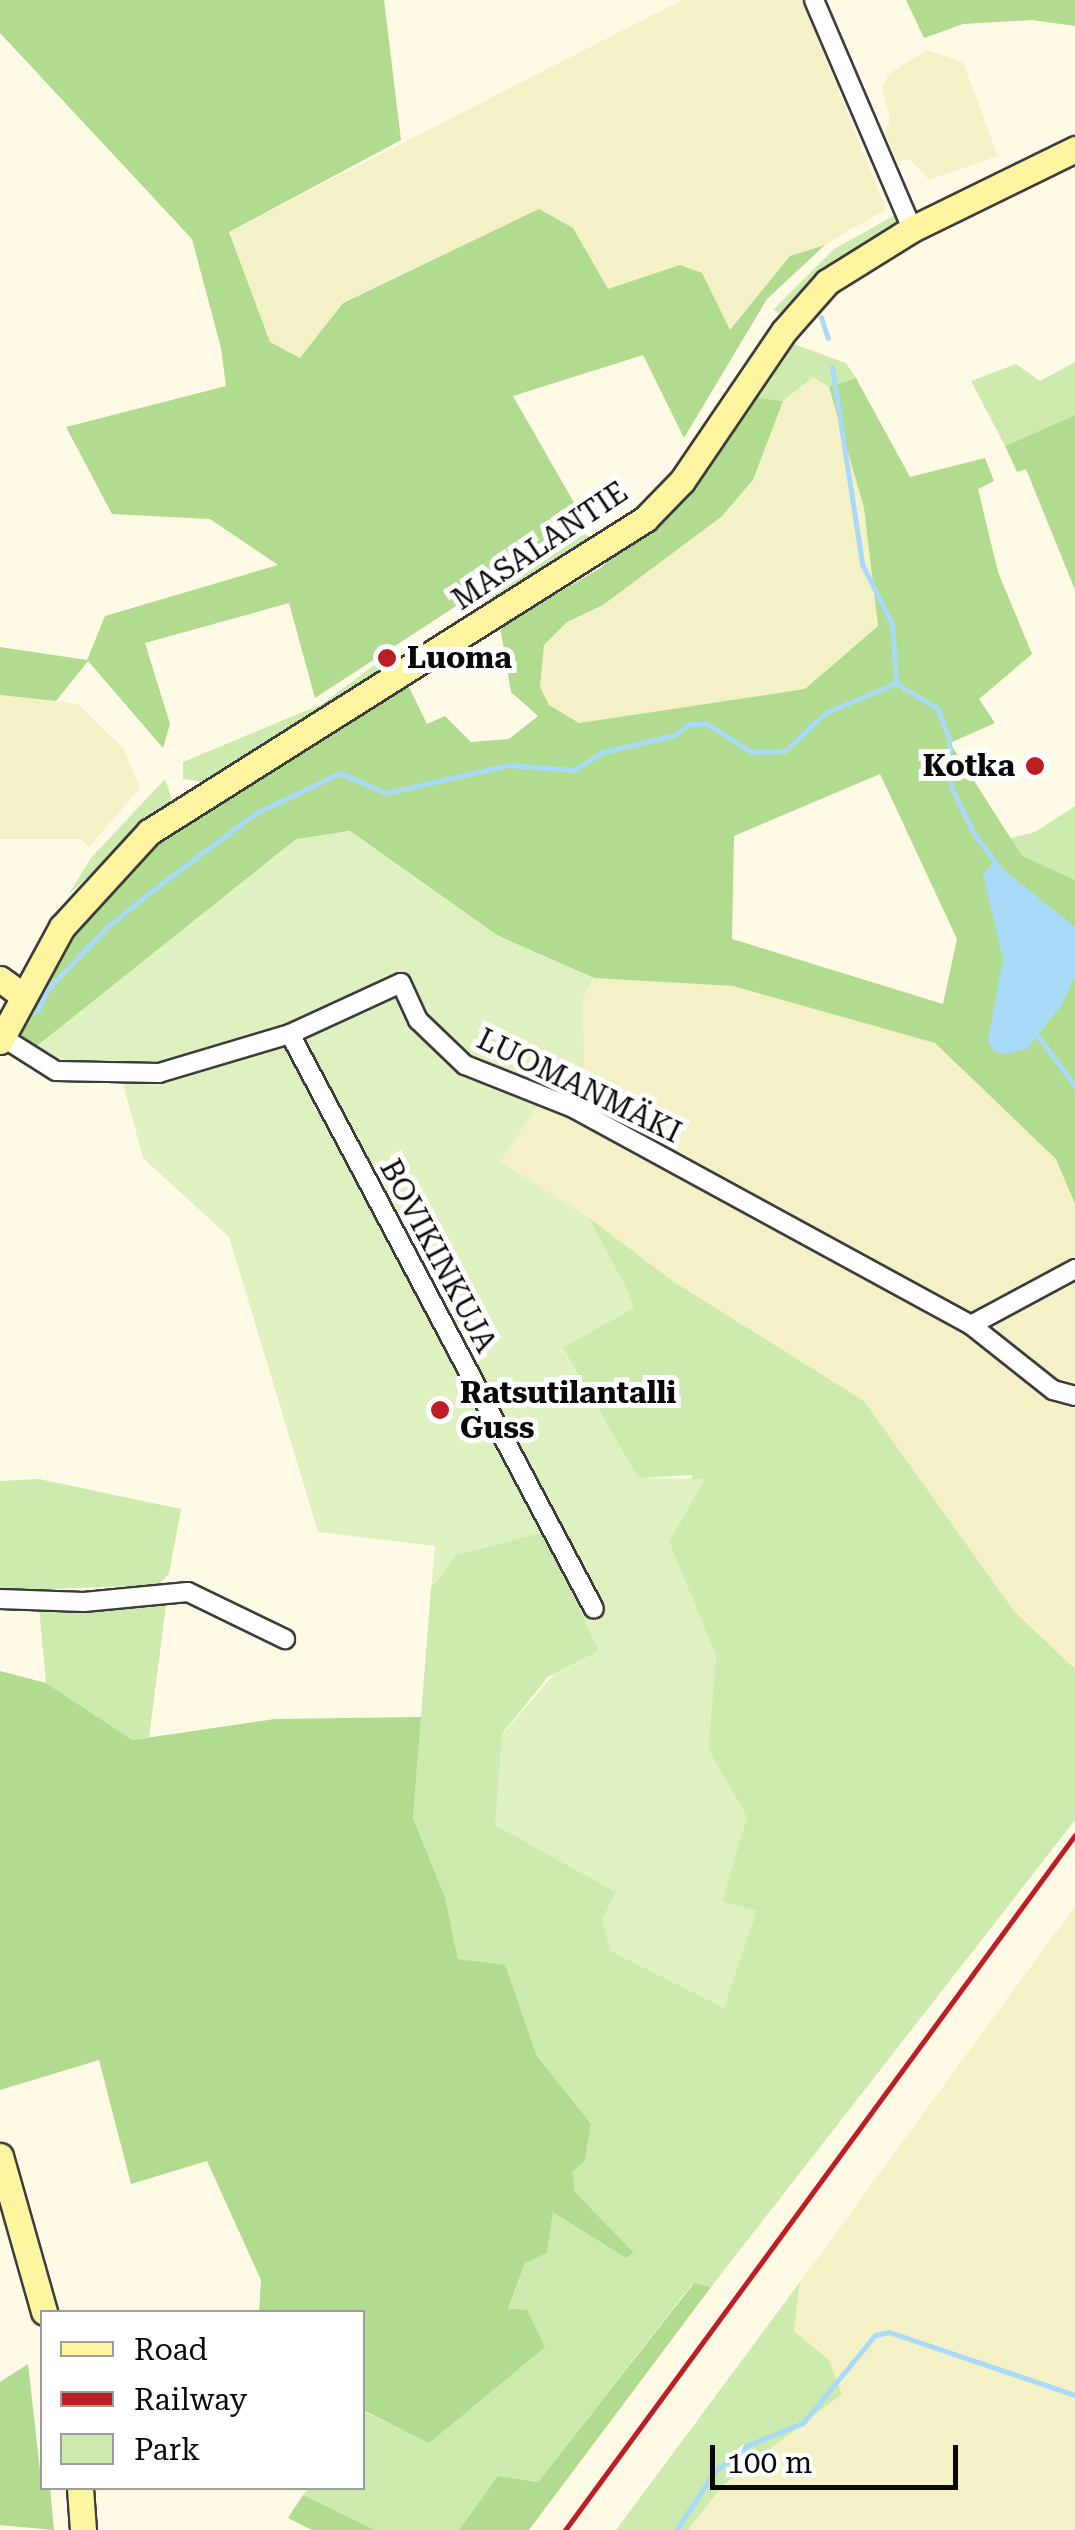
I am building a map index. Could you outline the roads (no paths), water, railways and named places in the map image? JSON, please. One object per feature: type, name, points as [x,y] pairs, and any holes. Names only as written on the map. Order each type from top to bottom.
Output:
[{"type":"street","points":[[814,0],[912,228]]},
{"type":"street","name":"MASALANTIE","points":[[1,1039],[62,927],[149,832],[645,518],[682,481],[784,331],[827,282],[912,228],[1075,149]]},
{"type":"street","points":[[0,979],[22,995]]},
{"type":"street","name":"LUOMANMÄKI","points":[[1,1039],[56,1070],[114,1076],[160,1073],[290,1034],[401,983],[418,1020],[465,1064],[574,1108],[971,1326],[1053,1390],[1075,1396]]},
{"type":"street","name":"BOVIKINKUJA","points":[[290,1034],[594,1609]]},
{"type":"street","points":[[971,1326],[1075,1269]]},
{"type":"street","points":[[0,1599],[84,1602],[188,1592],[285,1639]]},
{"type":"street","points":[[0,2156],[7,2202],[43,2310]]},
{"type":"street","points":[[80,2490],[83,2530]]},
{"type":"water","points":[[994,862],[1075,927],[1075,977],[1061,1006],[1027,1049],[1006,1054],[994,1052],[988,1041],[1003,959],[983,874]]},
{"type":"waterway","points":[[821,317],[828,338]]},
{"type":"waterway","points":[[832,367],[862,564],[892,624],[896,683]]},
{"type":"waterway","points":[[25,1015],[38,1010],[48,989],[106,928],[153,890],[256,813],[340,773],[386,793],[508,765],[574,770],[603,752],[675,735],[689,724],[707,724],[752,752],[785,751],[825,713],[896,683],[938,709],[949,740],[951,787],[974,834],[1005,875]]},
{"type":"waterway","points":[[1035,1032],[1075,1086]]},
{"type":"waterway","points":[[676,2530],[715,2471],[748,2445],[803,2423],[875,2335],[889,2332],[1075,2395]]},
{"type":"railway","points":[[565,2530],[1075,1835]]},
{"type":"place","name":"Luoma","points":[[387,658]]},
{"type":"place","name":"Kotka","points":[[1035,766]]},
{"type":"place","name":"Ratsutilantalli Guss","points":[[440,1410]]}]
